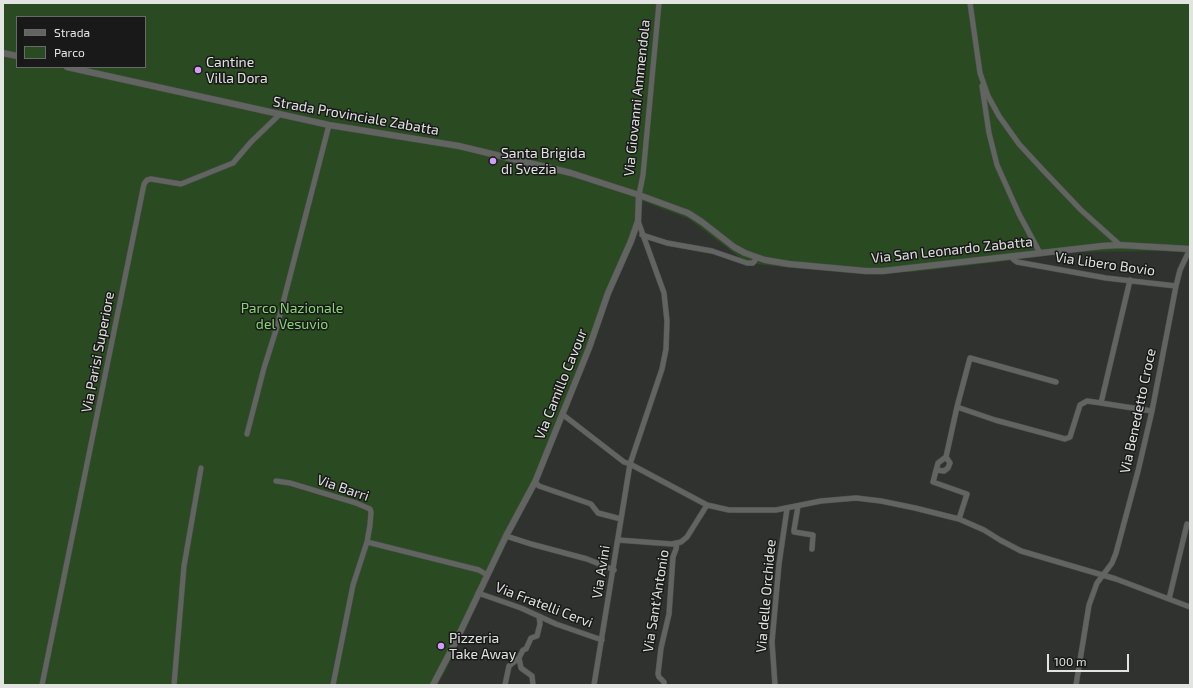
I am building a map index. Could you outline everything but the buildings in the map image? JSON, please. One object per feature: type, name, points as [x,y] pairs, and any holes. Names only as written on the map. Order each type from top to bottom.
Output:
[{"type":"street","name":"Via Giovanni Ammendola","points":[[639,195],[643,175],[659,3]]},
{"type":"street","points":[[970,3],[989,133],[997,165],[1018,214],[1040,253]]},
{"type":"street","points":[[3,53],[16,56]]},
{"type":"street","name":"Strada Provinciale Zabatta","points":[[72,68],[279,115],[472,149],[570,173],[639,195]]},
{"type":"street","points":[[980,73],[988,96],[999,116],[1019,144],[1081,210],[1120,245]]},
{"type":"street","name":"Via Parisi Superiore","points":[[42,685],[144,184],[147,180],[151,179],[181,184],[234,163],[251,142],[279,115]]},
{"type":"street","points":[[247,434],[264,368],[276,330],[329,125]]},
{"type":"street","name":"Via Camillo Cavour","points":[[433,685],[456,641],[506,536],[535,482],[589,348],[608,293],[631,241],[638,221],[639,195]]},
{"type":"street","name":"Via San Leonardo Zabatta","points":[[639,195],[688,213],[734,247],[757,258],[789,264],[883,270],[1120,245],[1190,249]]},
{"type":"street","name":"Via Avini","points":[[594,685],[614,570],[630,464],[662,369],[666,349],[667,321],[664,293],[638,221]]},
{"type":"street","points":[[642,235],[667,243],[712,251],[747,263],[753,263],[757,258]]},
{"type":"street","name":"Via Benedetto Croce","points":[[1076,685],[1089,605],[1095,588],[1102,575],[1112,563],[1116,553],[1152,411],[1176,286],[1180,270],[1190,249]]},
{"type":"street","name":"Via Libero Bovio","points":[[1012,256],[1012,259],[1017,262],[1176,286]]},
{"type":"street","points":[[1101,403],[1130,280]]},
{"type":"street","points":[[957,406],[970,358],[1056,382]]},
{"type":"street","points":[[959,519],[966,494],[933,482],[938,462],[946,457],[957,407],[995,420],[1067,439],[1071,435],[1080,405],[1087,401],[1152,411]]},
{"type":"street","points":[[562,414],[624,462],[707,505],[729,510],[769,510],[787,509],[820,501],[856,498],[881,501],[959,519],[984,530],[1021,551],[1116,579],[1190,607]]},
{"type":"street","points":[[936,470],[944,471],[948,468],[950,463],[946,457]]},
{"type":"street","points":[[174,685],[184,566],[201,468]]},
{"type":"street","name":"Via Barri","points":[[276,481],[290,483],[356,503],[370,509],[371,512],[367,542]]},
{"type":"street","points":[[535,482],[539,486],[591,504],[598,514],[621,519]]},
{"type":"street","name":"Via Sant'Antonio","points":[[664,685],[664,682],[658,674],[661,648],[669,614],[673,557],[677,543],[687,537],[707,505]]},
{"type":"street","points":[[798,506],[794,532],[813,535],[812,549]]},
{"type":"street","name":"Via delle Orchidee","points":[[775,685],[772,636],[779,564],[787,509]]},
{"type":"street","points":[[1169,599],[1186,524]]},
{"type":"street","points":[[506,536],[587,559],[614,570]]},
{"type":"street","points":[[618,540],[672,544],[677,543]]},
{"type":"street","points":[[333,685],[336,663],[353,585],[367,542],[479,570],[487,575]]},
{"type":"street","name":"Via Fratelli Cervi","points":[[478,593],[521,608],[602,640]]},
{"type":"street","points":[[505,685],[509,666],[519,658],[523,650],[526,649],[528,641],[536,636],[540,624],[539,616]]},
{"type":"street","points":[[519,658],[521,668],[532,676],[533,685]]},
{"type":"green space","name":"Parco Nazionale del Vesuvio","points":[[3,3],[1190,3],[1190,253],[1163,251],[1073,252],[912,272],[849,272],[792,268],[747,263],[689,219],[643,201],[635,237],[620,269],[541,469],[445,672],[437,685],[3,685]]},
{"type":"place","name":"Cantine Villa Dora","points":[[198,70]]},
{"type":"place","name":"Santa Brigida di Svezia","points":[[493,161]]},
{"type":"place","name":"Pizzeria Take Away","points":[[441,646]]}]
